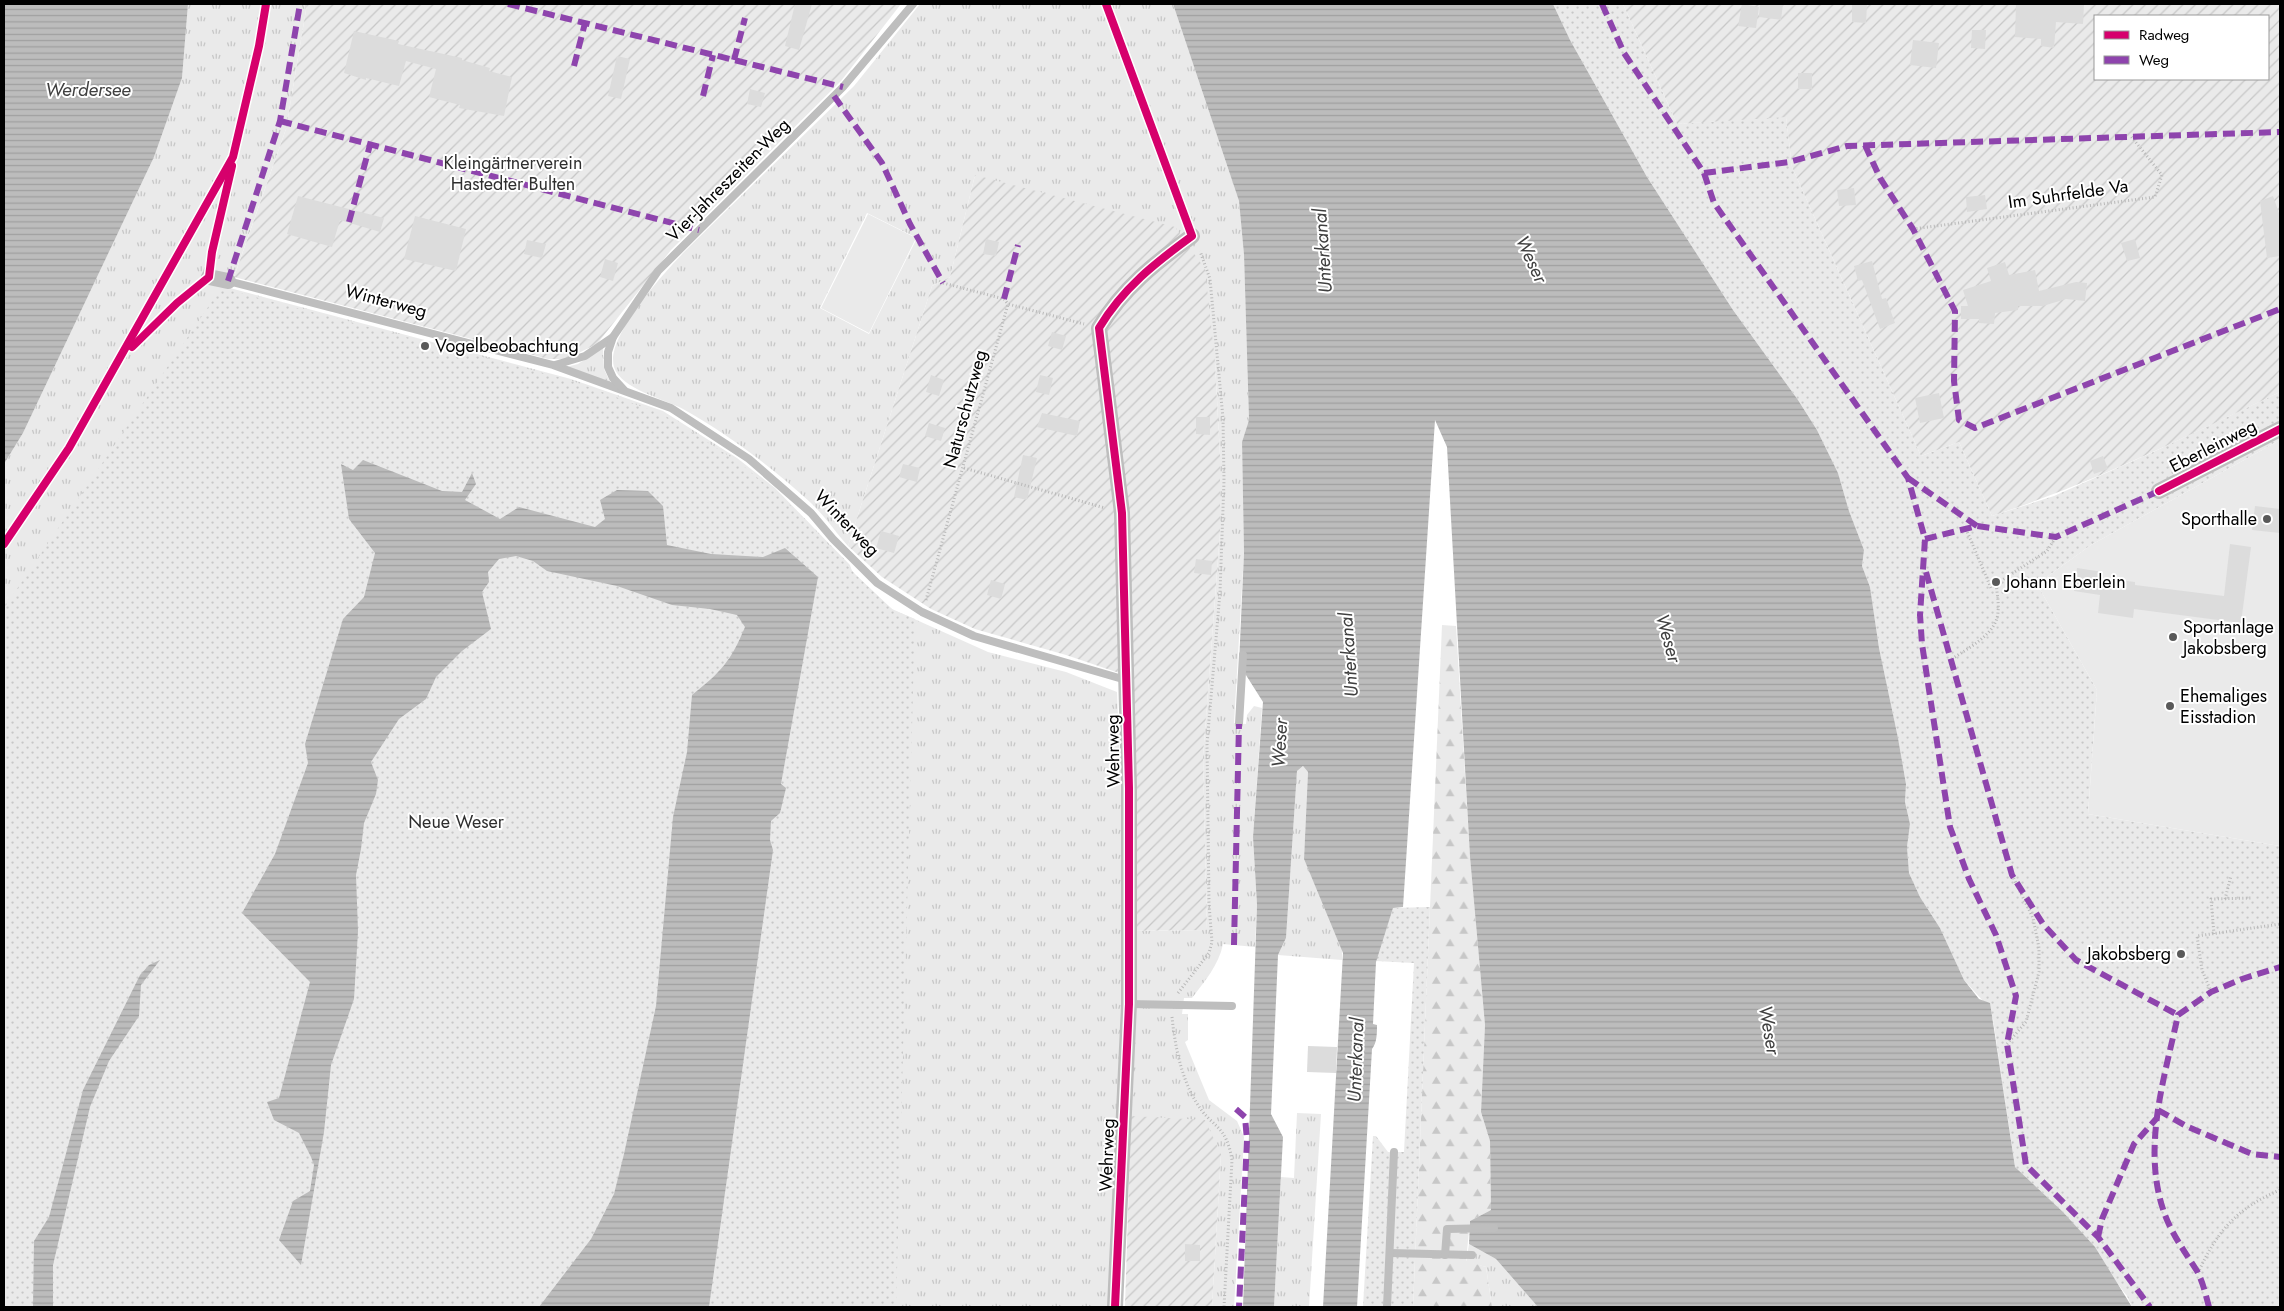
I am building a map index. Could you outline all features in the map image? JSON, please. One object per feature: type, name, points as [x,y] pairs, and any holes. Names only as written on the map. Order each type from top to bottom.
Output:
[{"type":"street","points":[[1100,328],[1112,306],[1147,269],[1192,236]]},
{"type":"street","name":"Winterweg","points":[[209,277],[228,281]]},
{"type":"street","name":"Wehrweg","points":[[1100,328],[1122,513],[1129,788],[1128,1004],[1115,1307]]},
{"type":"street","name":"Eberleinweg","points":[[2159,491],[2280,429]]},
{"type":"lane","name":"Vier-Jahreszeiten-Weg","points":[[626,392],[613,378],[608,367],[608,352],[614,337],[658,271],[843,87],[913,4]]},
{"type":"lane","name":"Winterweg","points":[[228,281],[553,365],[671,408],[749,459],[811,513],[833,539],[877,583],[922,612],[974,636],[1126,680]]},
{"type":"lane","name":"Winterweg","points":[[553,365],[570,362],[585,356],[614,337]]},
{"type":"lane","points":[[1239,724],[1242,655]]},
{"type":"lane","points":[[1128,1004],[1232,1006]]},
{"type":"lane","points":[[1387,1307],[1394,1152]]},
{"type":"lane","points":[[1445,1255],[1447,1230],[1494,1228]]},
{"type":"lane","points":[[1390,1253],[1472,1255]]},
{"type":"path","points":[[1192,236],[1210,279],[1222,418],[1224,481],[1220,592],[1207,744],[1209,904],[1212,942],[1209,953],[1176,995],[1171,1005],[1174,1041],[1185,1080],[1197,1104],[1223,1131],[1229,1142],[1232,1160],[1224,1307]]},
{"type":"path","points":[[943,283],[1004,299],[1008,304],[1100,328]]},
{"type":"path","points":[[964,468],[1122,513]]},
{"type":"path","points":[[1966,529],[1991,588],[2047,550],[2056,537]]},
{"type":"path","points":[[1952,659],[1984,636],[1994,625],[1998,614],[1996,584]]},
{"type":"path","points":[[2007,1044],[2026,1022],[2039,972],[2039,948],[2033,918],[2012,875]]},
{"type":"path","points":[[2225,899],[2231,876]]},
{"type":"path","points":[[2214,934],[2211,899],[2252,898]]},
{"type":"path","points":[[2211,992],[2202,970],[2197,936],[2280,924]]},
{"type":"path","points":[[2198,1273],[2216,1238],[2233,1218],[2260,1198],[2280,1190]]},
{"type":"green space","name":"Neue Weser","points":[[188,4],[307,4],[286,129],[230,288],[571,379],[663,411],[737,458],[775,488],[850,565],[854,577],[892,609],[988,652],[1066,672],[1117,692],[1122,821],[1121,1004],[1110,1307],[4,1307],[4,464],[23,433],[154,157],[182,78]]},
{"type":"green space","name":"Kleingärtnerverein Hastedter Bulten","points":[[307,4],[901,4],[841,81],[671,250],[597,344],[566,359],[548,359],[234,277],[286,129]]},
{"type":"green space","points":[[920,4],[1173,4],[1239,201],[1244,255],[1249,420],[1242,442],[1244,553],[1234,723],[1246,724],[1247,715],[1254,706],[1262,708],[1253,837],[1257,905],[1255,947],[1223,944],[1215,966],[1206,979],[1192,998],[1184,998],[1182,1014],[1188,1014],[1188,1040],[1185,1042],[1209,1100],[1237,1121],[1244,1137],[1234,1307],[1212,1307],[1221,1154],[1131,1116],[1136,931],[1207,930],[1203,756],[1220,532],[1220,456],[1215,362],[975,175],[950,277],[932,286],[848,546],[816,508],[766,465],[734,441],[683,409],[634,387],[618,375],[614,367],[614,354],[618,339],[651,289],[685,251],[854,86]],"holes":[[[867,213],[917,238],[869,334],[820,308]]]},
{"type":"green space","points":[[1553,4],[1623,4],[1677,124],[1786,116],[1792,167],[1921,456],[1959,442],[1992,516],[2054,496],[2280,392],[2280,440],[2091,545],[2037,584],[2097,690],[2088,814],[2280,846],[2280,1307],[2132,1307],[2127,1296],[2062,1211],[2015,1167],[1993,1019],[1983,1001],[1964,980],[1940,928],[1920,897],[1909,873],[1907,847],[1910,824],[1905,802],[1906,784],[1898,738],[1879,648],[1870,587],[1862,566],[1864,550],[1849,511],[1838,473],[1817,430],[1798,400],[1733,310],[1647,177],[1570,40]]},
{"type":"green space","points":[[1623,4],[2280,4],[2280,392],[2102,474],[1992,516],[1959,442],[1921,456],[1792,167],[1786,117],[1677,124]]},
{"type":"green space","points":[[975,175],[1175,227],[1205,269],[1215,362],[1220,456],[1220,532],[1203,756],[1207,930],[1124,931],[1131,677],[1066,655],[975,629],[931,609],[882,577],[848,546],[932,286],[950,277]]},
{"type":"green space","points":[[868,214],[916,238],[869,333],[821,308]]},
{"type":"green space","name":"Neue Weser","points":[[221,288],[570,380],[664,415],[737,461],[774,491],[807,521],[855,574],[893,610],[915,619],[896,1307],[4,1307],[4,608]]},
{"type":"green space","points":[[603,348],[604,369],[610,382],[566,367],[578,364]]},
{"type":"green space","name":"Sportanlage Jakobsberg","points":[[2280,440],[2280,846],[2088,814],[2097,690],[2037,584],[2091,545]]},
{"type":"green space","points":[[1442,625],[1456,626],[1470,857],[1485,1025],[1481,1112],[1490,1141],[1491,1210],[1470,1221],[1466,1261],[1486,1267],[1492,1307],[1413,1307]]},
{"type":"green space","points":[[1303,766],[1308,772],[1304,859],[1342,947],[1342,960],[1278,955],[1286,938],[1297,771]]},
{"type":"green space","points":[[1430,907],[1413,1307],[1363,1307],[1373,1136],[1376,1136],[1388,1152],[1404,1152],[1414,963],[1376,961],[1377,955],[1393,908]]},
{"type":"green space","points":[[1297,1113],[1321,1114],[1309,1307],[1274,1307],[1281,1177],[1294,1178]]},
{"type":"green space","points":[[1131,1116],[1205,1120],[1221,1154],[1212,1307],[1125,1307]]},
{"type":"green space","points":[[1469,1244],[1496,1259],[1538,1307],[1492,1307],[1486,1267],[1466,1262]]},
{"type":"water","name":"Werdersee","points":[[4,4],[188,4],[182,78],[154,157],[23,433],[4,464]]},
{"type":"water","points":[[1173,4],[1553,4],[1570,40],[1647,177],[1733,310],[1798,400],[1817,430],[1838,473],[1849,511],[1864,550],[1862,566],[1870,587],[1879,648],[1898,738],[1906,784],[1905,802],[1910,824],[1907,847],[1909,873],[1920,897],[1940,928],[1964,980],[1979,999],[1990,1003],[2015,1167],[2062,1211],[2095,1247],[2132,1307],[1538,1307],[1496,1259],[1469,1244],[1470,1221],[1491,1210],[1490,1141],[1481,1112],[1485,1025],[1470,857],[1447,447],[1435,420],[1403,907],[1393,908],[1376,962],[1373,1024],[1377,1025],[1377,1031],[1376,1041],[1372,1049],[1357,1307],[1323,1307],[1343,953],[1304,859],[1308,772],[1303,766],[1297,771],[1286,938],[1278,955],[1271,1114],[1283,1137],[1274,1307],[1243,1307],[1257,905],[1253,837],[1263,702],[1239,664],[1244,553],[1242,442],[1249,420],[1244,255],[1239,201]]},
{"type":"water","name":"Neue Weser","points":[[363,460],[442,491],[462,492],[472,473],[476,484],[465,500],[500,519],[519,507],[595,527],[605,519],[600,500],[617,490],[648,491],[663,506],[667,545],[711,554],[763,557],[785,548],[818,577],[781,784],[786,788],[780,813],[771,821],[770,840],[773,850],[709,1307],[539,1307],[591,1239],[614,1194],[656,1006],[673,817],[687,752],[692,695],[724,665],[735,649],[745,627],[737,615],[710,609],[672,605],[617,586],[547,571],[533,561],[516,556],[499,559],[488,572],[489,582],[482,592],[491,629],[462,651],[436,677],[426,699],[399,719],[371,762],[378,780],[376,794],[364,823],[356,875],[358,931],[354,999],[331,1065],[324,1132],[301,1265],[279,1240],[293,1201],[310,1191],[314,1165],[299,1133],[274,1120],[267,1102],[279,1098],[310,982],[242,913],[275,854],[308,763],[305,744],[343,619],[364,597],[375,553],[349,519],[341,464],[353,470]]},
{"type":"water","points":[[160,960],[141,985],[139,1016],[109,1061],[90,1107],[53,1265],[53,1307],[33,1307],[34,1241],[49,1217],[83,1090],[140,975],[149,965]]},
{"type":"building","points":[[795,4],[812,4],[799,50],[785,46]]},
{"type":"building","points":[[1742,4],[1759,7],[1756,28],[1738,26]]},
{"type":"building","points":[[1760,4],[1783,4],[1781,20],[1759,17]]},
{"type":"building","points":[[1852,4],[1867,4],[1866,23],[1852,22]]},
{"type":"building","points":[[2016,4],[2084,4],[2083,24],[2056,22],[2054,48],[2041,46],[2041,39],[2015,37]]},
{"type":"building","points":[[1972,30],[1986,30],[1985,49],[1971,48]]},
{"type":"building","points":[[354,31],[399,41],[398,44],[462,58],[462,60],[490,68],[489,71],[512,77],[504,116],[459,108],[460,105],[429,97],[436,69],[406,61],[399,86],[366,78],[366,80],[344,73]]},
{"type":"building","points":[[1913,40],[1939,43],[1936,68],[1910,65]]},
{"type":"building","points":[[617,56],[630,59],[621,99],[608,96]]},
{"type":"building","points":[[1798,73],[1812,73],[1812,89],[1798,89]]},
{"type":"building","points":[[750,89],[765,93],[761,107],[747,104]]},
{"type":"building","points":[[1854,188],[1856,205],[1839,206],[1837,190]]},
{"type":"building","points":[[1985,195],[1987,209],[1967,212],[1966,197]]},
{"type":"building","points":[[298,196],[384,218],[380,232],[340,220],[332,247],[287,234]]},
{"type":"building","points":[[2273,196],[2280,216],[2280,256],[2267,258],[2260,201]]},
{"type":"building","points":[[415,216],[466,229],[456,271],[404,259]]},
{"type":"building","points":[[986,239],[999,242],[996,256],[983,254]]},
{"type":"building","points":[[2135,239],[2140,258],[2127,261],[2121,243]]},
{"type":"building","points":[[527,240],[546,244],[542,258],[524,254]]},
{"type":"building","points":[[605,259],[618,263],[613,281],[600,277]]},
{"type":"building","points":[[1872,261],[1882,299],[1886,298],[1895,323],[1880,329],[1862,280],[1858,281],[1854,266]]},
{"type":"building","points":[[2005,262],[2009,275],[2035,270],[2039,291],[2076,282],[2087,283],[2085,301],[2066,299],[2043,306],[2018,306],[2018,310],[1995,313],[1994,324],[1979,323],[1979,319],[1961,319],[1961,306],[1968,306],[1963,290],[1991,281],[1987,268]]},
{"type":"building","points":[[1052,332],[1066,336],[1062,350],[1048,346]]},
{"type":"building","points":[[931,375],[944,380],[939,396],[926,392]]},
{"type":"building","points":[[1040,375],[1053,378],[1049,395],[1036,392]]},
{"type":"building","points":[[1939,393],[1944,418],[1920,423],[1915,398]]},
{"type":"building","points":[[1042,413],[1080,421],[1077,436],[1037,427]]},
{"type":"building","points":[[1196,417],[1210,417],[1210,435],[1196,434]]},
{"type":"building","points":[[929,423],[945,428],[941,441],[925,436]]},
{"type":"building","points":[[1023,455],[1037,458],[1027,500],[1014,497]]},
{"type":"building","points":[[2103,456],[2108,469],[2094,474],[2090,461]]},
{"type":"building","points":[[903,464],[920,468],[917,482],[899,477]]},
{"type":"building","name":"Sporthalle","points":[[2255,506],[2280,509],[2280,533],[2252,530]]},
{"type":"building","points":[[881,531],[899,536],[894,553],[876,548]]},
{"type":"building","points":[[2230,544],[2251,547],[2241,623],[2134,609],[2133,618],[2098,613],[2100,595],[2074,591],[2077,568],[2103,572],[2103,578],[2135,582],[2135,585],[2224,596]]},
{"type":"building","points":[[1196,559],[1212,561],[1211,575],[1194,573]]},
{"type":"building","points":[[991,580],[1005,584],[1001,599],[987,595]]},
{"type":"building","points":[[1308,1046],[1337,1047],[1336,1073],[1307,1072]]},
{"type":"building","points":[[1185,1244],[1200,1245],[1200,1261],[1185,1261]]},
{"type":"marked path","points":[[228,281],[280,121],[300,4]]},
{"type":"marked path","points":[[508,4],[843,87]]},
{"type":"marked path","points":[[1602,4],[1624,53],[1704,173],[1714,203],[1908,478],[1925,539],[1920,615],[1922,644],[1950,827],[1969,879],[1996,935],[2016,996],[2007,1044],[2026,1165],[2098,1237],[2150,1307]]},
{"type":"marked path","points":[[734,60],[745,18]]},
{"type":"marked path","points":[[574,66],[585,23]]},
{"type":"marked path","points":[[703,96],[713,55]]},
{"type":"marked path","points":[[834,96],[882,163],[910,224],[943,283]]},
{"type":"marked path","points":[[280,121],[699,230]]},
{"type":"marked path","points":[[1704,173],[1789,162],[1847,146],[2280,132]]},
{"type":"marked path","points":[[349,222],[370,145]]},
{"type":"marked path","points":[[1865,145],[1880,178],[1913,229],[1955,311],[1954,381],[1959,420],[1975,428],[2280,309]]},
{"type":"marked path","points":[[1004,299],[1018,245]]},
{"type":"marked path","points":[[1908,478],[1977,526]]},
{"type":"marked path","points":[[1925,539],[1977,526],[2056,537],[2159,491]]},
{"type":"marked path","points":[[1926,572],[2012,875],[2043,924],[2076,960],[2178,1015]]},
{"type":"marked path","points":[[1234,945],[1239,724]]},
{"type":"marked path","points":[[2209,1307],[2199,1275],[2168,1223],[2158,1190],[2155,1140],[2161,1090],[2178,1015],[2211,992],[2242,979],[2280,967]]},
{"type":"marked path","points":[[1236,1109],[1245,1117],[1247,1140],[1239,1307]]},
{"type":"marked path","points":[[2158,1110],[2186,1126],[2252,1154],[2280,1157]]},
{"type":"marked path","points":[[2098,1237],[2102,1219],[2134,1144],[2156,1119]]},
{"type":"cycle path","points":[[4,544],[69,448],[233,157],[259,46],[266,4]]},
{"type":"cycle path","points":[[1106,4],[1192,236],[1165,256],[1129,288],[1099,328],[1122,513],[1129,788],[1129,1004],[1115,1307]]},
{"type":"cycle path","points":[[132,347],[177,303],[209,277],[212,252],[232,166]]},
{"type":"cycle path","points":[[2159,491],[2280,429]]},
{"type":"place","name":"Vogelbeobachtung","points":[[425,346]]},
{"type":"place","name":"Sporthalle","points":[[2267,519]]},
{"type":"place","name":"Johann Eberlein","points":[[1996,582]]},
{"type":"place","name":"Sportanlage Jakobsberg","points":[[2173,637]]},
{"type":"place","name":"Ehemaliges Eisstadion","points":[[2170,706]]},
{"type":"place","name":"Jakobsberg","points":[[2181,954]]},
{"type":"water label","name":"Unterkanal","points":[[1322,251]]},
{"type":"water label","name":"Weser","points":[[1532,259]]},
{"type":"water label","name":"Weser","points":[[1669,638]]},
{"type":"water label","name":"Unterkanal","points":[[1348,655]]},
{"type":"water label","name":"Weser","points":[[1279,743]]},
{"type":"water label","name":"Weser","points":[[1770,1030]]},
{"type":"water label","name":"Unterkanal","points":[[1355,1060]]}]
